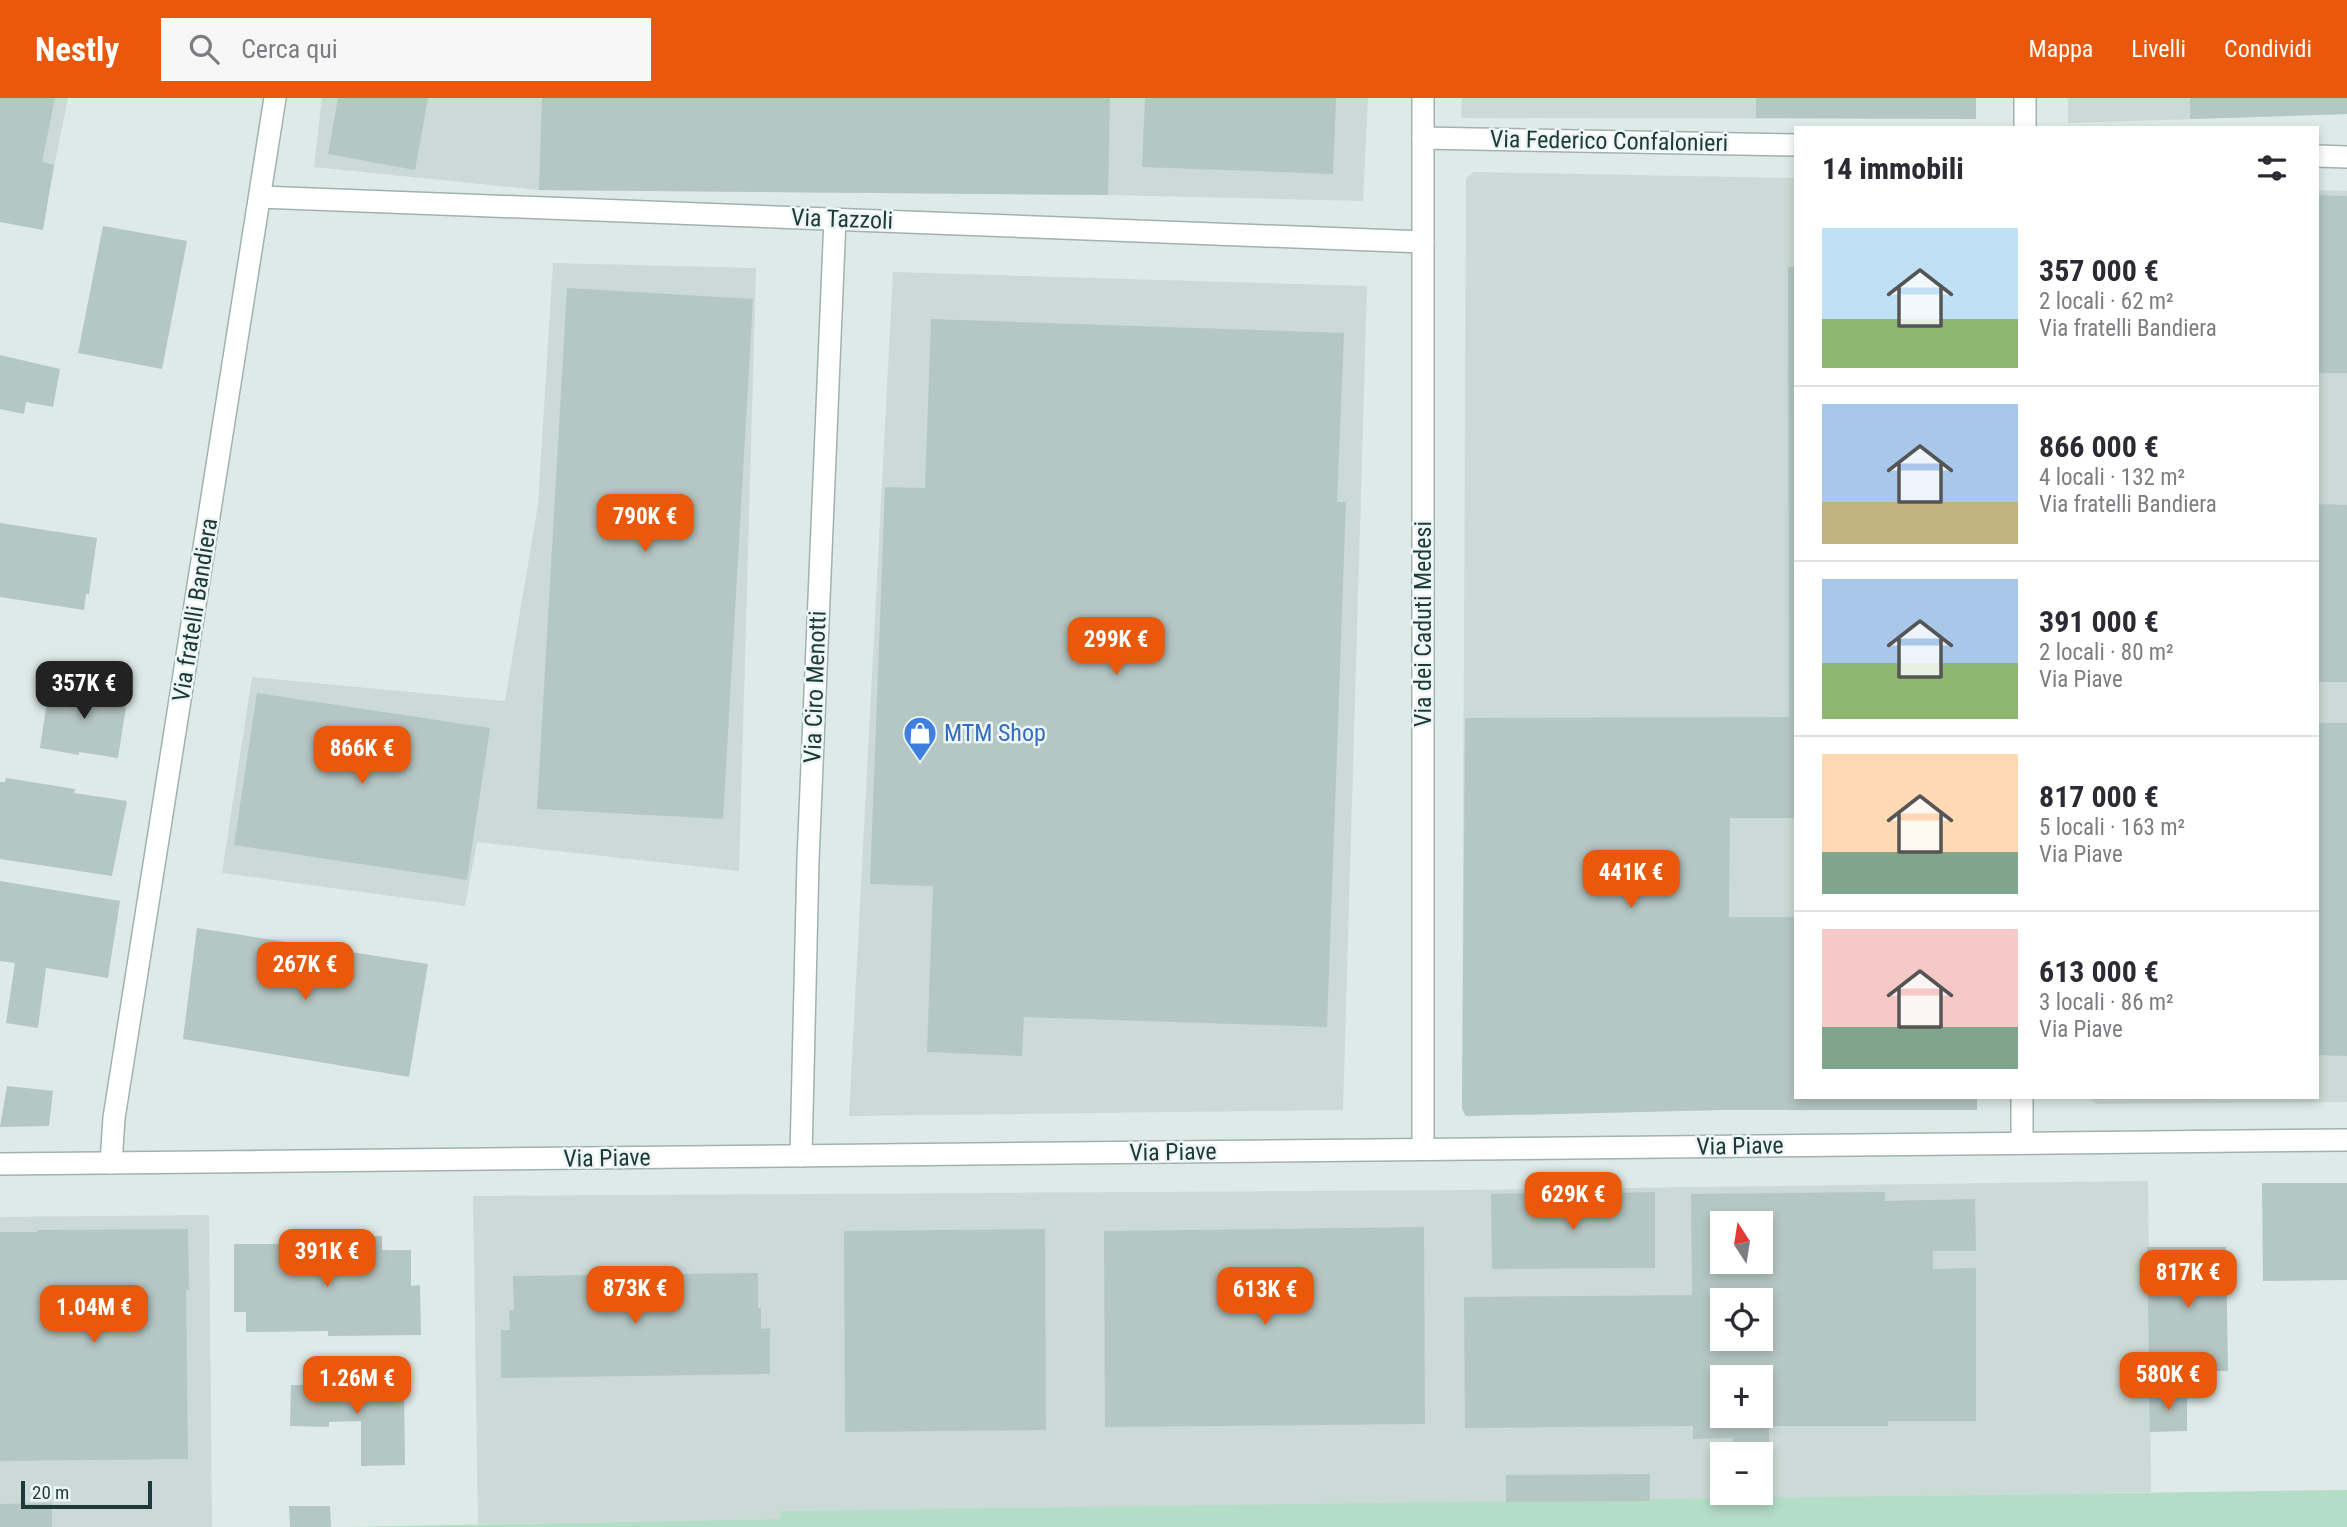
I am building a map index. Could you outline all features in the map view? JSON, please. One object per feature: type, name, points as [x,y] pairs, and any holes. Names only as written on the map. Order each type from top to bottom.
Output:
[{"type":"street","name":"Via fratelli Bandiera","points":[[111,1163],[116,1104],[275,98]]},
{"type":"street","name":"Via dei Caduti Medesi","points":[[1423,98],[1423,1149]]},
{"type":"street","points":[[2025,98],[2025,126]]},
{"type":"street","name":"Via Federico Confalonieri","points":[[1423,138],[1794,145]]},
{"type":"street","points":[[2319,156],[2347,157]]},
{"type":"street","name":"Via Tazzoli","points":[[260,197],[1423,242]]},
{"type":"street","name":"Via Ciro Menotti","points":[[801,1156],[808,860],[835,219]]},
{"type":"street","points":[[2022,1099],[2022,1143]]},
{"type":"street","name":"Via Piave","points":[[0,1164],[2347,1140]]},
{"type":"shaded area","points":[[0,98],[68,98],[48,196]]},
{"type":"shaded area","points":[[322,98],[1368,98],[1363,201],[1108,195],[539,190],[314,167]]},
{"type":"shaded area","points":[[1462,98],[1976,98],[1976,119],[1461,118]]},
{"type":"shaded area","points":[[2068,98],[2347,98],[2347,114],[2068,123]]},
{"type":"shaded area","points":[[1474,172],[1794,178],[1794,1099],[1977,1099],[1977,1110],[1721,1110],[1466,1116],[1462,1109],[1466,178]]},
{"type":"shaded area","points":[[2319,190],[2347,191],[2347,1102],[2096,1104],[2091,1099],[2319,1099]]},
{"type":"shaded area","points":[[553,263],[756,268],[739,871],[477,842],[465,906],[222,873],[252,677],[505,701],[538,505]]},
{"type":"shaded area","points":[[893,272],[1367,286],[1343,1110],[849,1116]]},
{"type":"shaded area","points":[[2148,1181],[2151,1492],[1773,1499],[1773,1442],[1710,1442],[1710,1500],[782,1511],[781,1519],[478,1524],[473,1196],[1471,1190]]},
{"type":"shaded area","points":[[209,1215],[212,1527],[0,1527],[0,1217]]},
{"type":"green space","points":[[2347,1490],[2347,1527],[346,1527],[781,1519],[781,1511],[1710,1499],[1710,1505],[1773,1505],[1773,1498]]},
{"type":"building","points":[[0,98],[55,98],[42,162],[54,165],[43,230],[0,222]]},
{"type":"building","points":[[338,98],[428,98],[415,170],[328,154]]},
{"type":"building","points":[[542,98],[1110,98],[1108,195],[539,190]]},
{"type":"building","points":[[1145,98],[1336,98],[1333,174],[1142,167]]},
{"type":"building","points":[[1756,98],[1976,98],[1976,119],[1756,118]]},
{"type":"building","points":[[2190,98],[2347,98],[2347,114],[2190,119]]},
{"type":"building","points":[[2319,195],[2347,196],[2347,373],[2319,373]]},
{"type":"building","points":[[103,226],[187,241],[162,369],[78,353]]},
{"type":"building","points":[[1788,267],[1794,267],[1794,818],[1730,818],[1729,917],[1794,917],[1794,1099],[1977,1099],[1977,1110],[1721,1110],[1466,1116],[1462,1109],[1465,718],[1789,717]]},
{"type":"building","points":[[567,288],[753,299],[723,819],[537,809]]},
{"type":"building","points":[[931,319],[1344,333],[1337,502],[1346,502],[1327,1027],[1024,1017],[1022,1056],[927,1052],[933,886],[870,884],[885,487],[925,488]]},
{"type":"building","points":[[0,355],[60,369],[53,407],[26,402],[24,414],[0,409]]},
{"type":"building","points":[[2319,504],[2347,505],[2347,682],[2319,682]]},
{"type":"building","points":[[0,523],[97,538],[84,610],[0,597]]},
{"type":"building","points":[[50,682],[128,694],[118,758],[40,748]]},
{"type":"building","points":[[257,693],[490,728],[467,880],[234,845]]},
{"type":"building","points":[[2319,723],[2347,723],[2347,1056],[2319,1055]]},
{"type":"building","points":[[6,778],[127,801],[112,876],[0,859],[0,782],[5,782]]},
{"type":"building","points":[[0,881],[120,901],[108,978],[46,968],[38,1028],[6,1023],[15,963],[0,961]]},
{"type":"building","points":[[197,928],[428,964],[409,1077],[183,1039]]},
{"type":"building","points":[[7,1086],[53,1091],[49,1126],[0,1127]]},
{"type":"building","points":[[2262,1183],[2347,1183],[2347,1280],[2263,1281]]},
{"type":"building","points":[[1655,1192],[1655,1268],[1492,1269],[1491,1194],[1535,1193],[1535,1200],[1610,1200],[1610,1193]]},
{"type":"building","points":[[1885,1192],[1885,1201],[1975,1199],[1976,1251],[1933,1251],[1933,1269],[1976,1268],[1976,1421],[1888,1421],[1888,1426],[1773,1426],[1773,1365],[1710,1365],[1710,1428],[1769,1428],[1769,1442],[1733,1442],[1733,1438],[1693,1439],[1693,1426],[1465,1428],[1464,1297],[1692,1295],[1691,1194]]},
{"type":"building","points":[[1424,1227],[1425,1424],[1105,1427],[1104,1231]]},
{"type":"building","points":[[188,1229],[188,1459],[0,1461],[0,1232]]},
{"type":"building","points":[[1045,1229],[1046,1430],[845,1432],[844,1231]]},
{"type":"building","points":[[348,1236],[382,1236],[382,1250],[411,1250],[411,1286],[420,1285],[421,1335],[328,1336],[328,1331],[246,1332],[246,1312],[234,1312],[234,1244],[327,1244],[327,1247],[348,1247]]},
{"type":"building","points":[[2147,1247],[2226,1247],[2228,1371],[2212,1371],[2212,1380],[2194,1381],[2195,1375],[2168,1375],[2168,1360],[2149,1360]]},
{"type":"building","points":[[758,1273],[761,1329],[770,1328],[770,1374],[501,1378],[501,1330],[510,1330],[509,1310],[514,1310],[513,1276]]},
{"type":"building","points":[[404,1384],[405,1465],[361,1466],[361,1421],[329,1422],[329,1427],[290,1426],[291,1385]]},
{"type":"building","points":[[2149,1392],[2187,1392],[2187,1431],[2150,1432]]},
{"type":"building","points":[[1650,1474],[1650,1501],[1506,1502],[1506,1475]]},
{"type":"building","points":[[52,1503],[52,1527],[0,1527],[0,1504]]},
{"type":"building","points":[[289,1506],[330,1506],[331,1527],[290,1527]]},
{"type":"place","name":"MTM Shop","points":[[920,763]]}]
